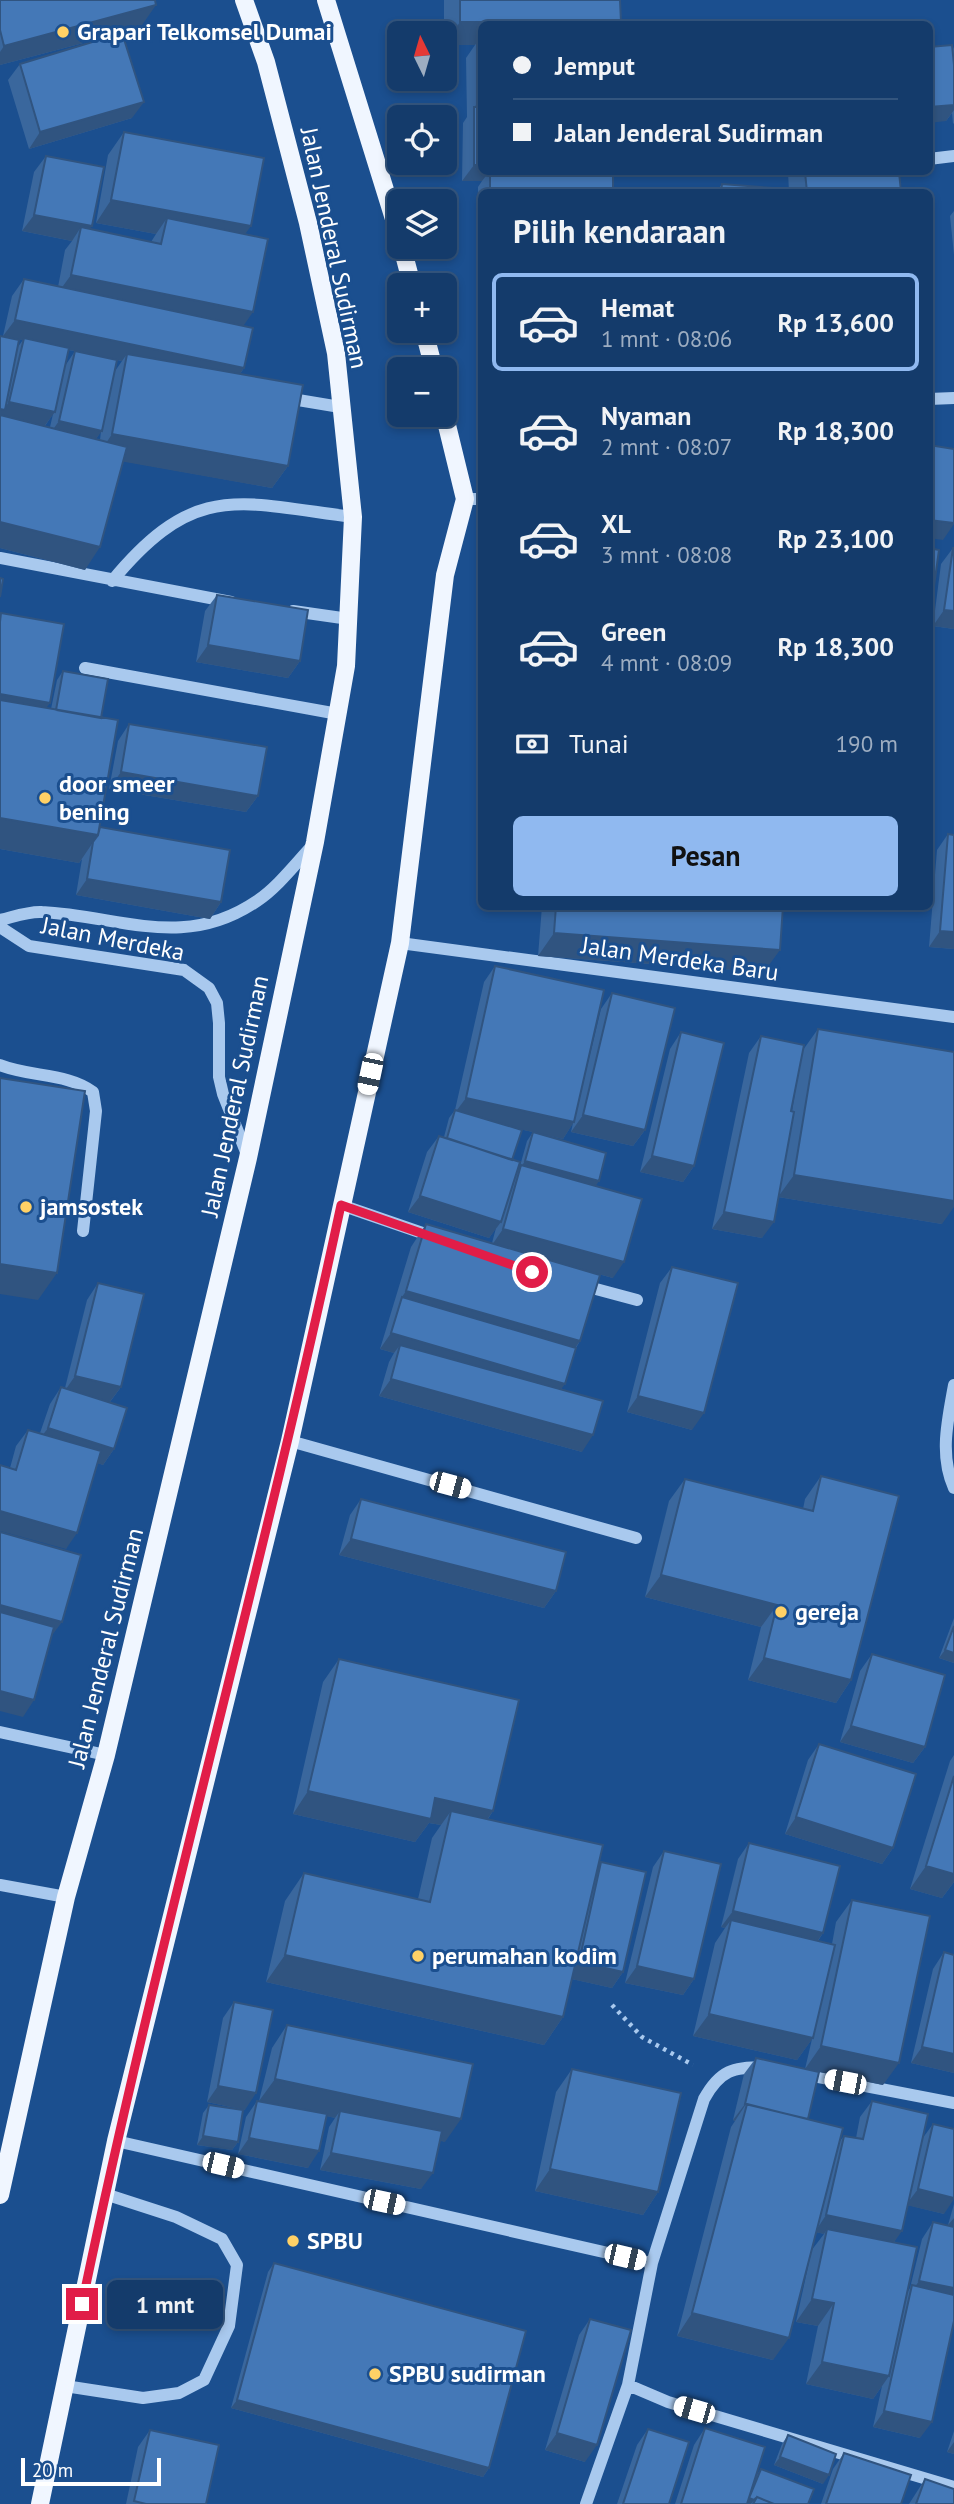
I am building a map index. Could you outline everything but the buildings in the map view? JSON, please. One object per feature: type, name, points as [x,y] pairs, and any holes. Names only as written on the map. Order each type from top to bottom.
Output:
[{"type":"main road","name":"Jalan Jenderal Sudirman","points":[[0,2195],[3,2163],[66,1897],[106,1755],[248,1158],[315,842],[346,666],[353,517],[336,353],[309,223],[266,62],[244,0]]},
{"type":"main road","points":[[326,0],[387,196]]},
{"type":"main road","points":[[40,2504],[116,2141],[290,1441],[400,943],[444,575],[473,499],[449,427]]},
{"type":"street","points":[[933,159],[954,156]]},
{"type":"street","points":[[272,395],[340,407]]},
{"type":"street","points":[[933,399],[954,398]]},
{"type":"street","points":[[112,582],[151,538],[196,510],[231,504],[353,517]]},
{"type":"street","points":[[0,558],[112,582],[240,603]]},
{"type":"street","points":[[280,609],[349,619]]},
{"type":"street","points":[[85,668],[338,713]]},
{"type":"street","name":"Jalan Merdeka","points":[[0,920],[40,912],[166,930],[195,928],[222,920],[257,901],[315,842]]},
{"type":"street","name":"Jalan Merdeka","points":[[0,927],[29,946],[184,970],[209,988],[217,1003],[219,1077],[248,1158]]},
{"type":"street","name":"Jalan Merdeka Baru","points":[[400,943],[954,1017]]},
{"type":"street","points":[[0,1065],[20,1073],[80,1083],[93,1092],[96,1111],[83,1231]]},
{"type":"street","points":[[341,1205],[443,1241]]},
{"type":"street","points":[[571,1282],[637,1300]]},
{"type":"street","points":[[954,1385],[946,1436],[947,1469],[954,1488]]},
{"type":"street","points":[[290,1441],[636,1538]]},
{"type":"street","points":[[0,1732],[106,1755]]},
{"type":"street","points":[[0,1885],[66,1897]]},
{"type":"street","points":[[586,2504],[628,2385],[652,2263],[704,2099],[719,2077],[736,2067],[777,2069]]},
{"type":"street","points":[[791,2072],[954,2103]]},
{"type":"street","points":[[116,2141],[652,2263]]},
{"type":"street","points":[[65,2386],[143,2398],[179,2393],[204,2381],[229,2326],[237,2265],[222,2239],[176,2217],[105,2194]]},
{"type":"street","points":[[628,2385],[668,2402],[954,2487]]},
{"type":"path","points":[[612,2005],[642,2037],[719,2077]]},
{"type":"place","name":"Grapari Telkomsel Dumai","points":[[63,32]]},
{"type":"place","name":"door smeer bening","points":[[45,798]]},
{"type":"place","name":"jamsostek","points":[[26,1207]]},
{"type":"place","name":"gereja","points":[[781,1612]]},
{"type":"place","name":"perumahan kodim","points":[[418,1956]]},
{"type":"place","name":"SPBU","points":[[293,2241]]},
{"type":"place","name":"SPBU sudirman","points":[[375,2374]]},
{"type":"route","points":[[82,2304],[116,2141],[290,1441],[341,1205],[532,1272]]}]
